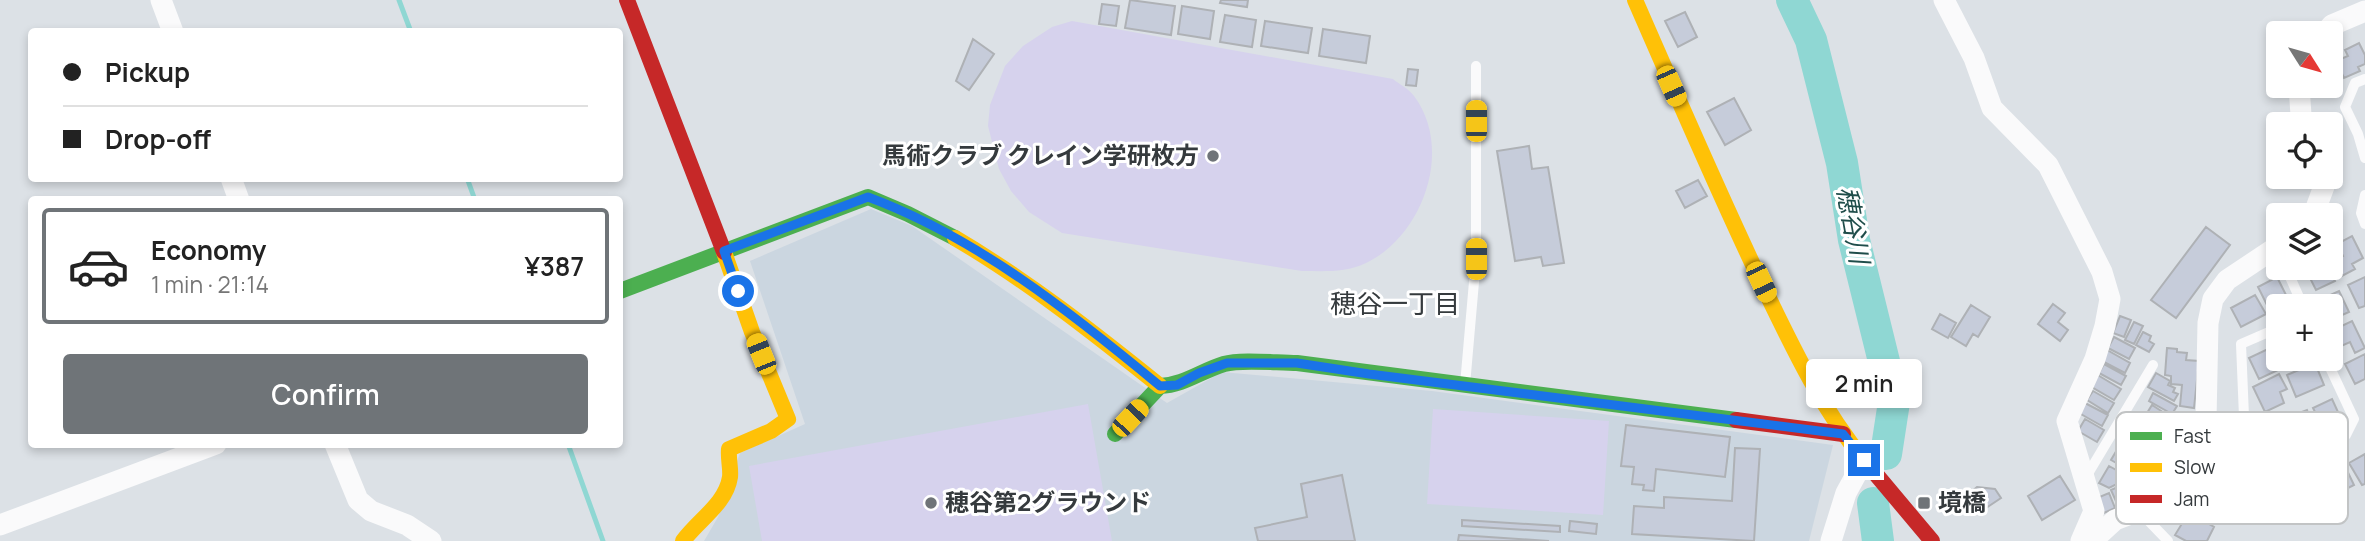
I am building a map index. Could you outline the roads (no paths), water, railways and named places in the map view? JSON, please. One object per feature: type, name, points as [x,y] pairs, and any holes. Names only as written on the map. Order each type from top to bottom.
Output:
[{"type":"street","points":[[161,0],[172,28]]},
{"type":"street","points":[[627,0],[724,251],[752,332],[788,419],[771,431],[729,449],[727,458],[730,475],[724,494],[712,511],[683,541]]},
{"type":"street","points":[[1635,0],[1801,364],[1843,434],[1932,541]]},
{"type":"street","points":[[1944,0],[1974,58],[1992,108],[2048,165],[2102,272],[2110,299],[2095,359],[2067,421],[2094,512],[2081,541]]},
{"type":"street","points":[[2341,21],[2365,11]]},
{"type":"street","points":[[623,290],[868,197],[909,212],[1007,269],[1109,344],[1160,386],[1177,385],[1199,373],[1227,363],[1297,363],[1843,434]]},
{"type":"street","points":[[2206,412],[2208,323],[2213,299],[2227,280],[2266,256]]},
{"type":"street","points":[[1115,434],[1160,386]]},
{"type":"street","points":[[0,525],[205,448]]},
{"type":"street","points":[[337,448],[358,500],[371,511],[407,525],[431,541]]},
{"type":"street","points":[[1831,541],[1846,493],[1864,460]]},
{"type":"street","points":[[2092,541],[2116,520]]},
{"type":"lane","points":[[1465,385],[1476,259],[1476,66]]},
{"type":"lane","points":[[2365,79],[2355,83],[2345,107],[2358,134],[2365,158]]},
{"type":"lane","points":[[2365,195],[2361,213],[2365,224]]},
{"type":"lane","points":[[2244,412],[2241,344],[2266,333]]},
{"type":"lane","points":[[2125,412],[2153,365]]},
{"type":"lane","points":[[2332,371],[2354,419],[2348,431]]},
{"type":"lane","points":[[2084,480],[2116,427]]},
{"type":"lane","points":[[2152,524],[2168,541]]},
{"type":"waterway","points":[[399,0],[410,28]]},
{"type":"waterway","name":"穂谷川","points":[[1792,0],[1811,40],[1842,163],[1854,240],[1894,402],[1886,454]]},
{"type":"waterway","points":[[468,182],[474,196]]},
{"type":"waterway","points":[[569,448],[603,541]]},
{"type":"waterway","name":"穂谷川","points":[[1873,503],[1878,541]]},
{"type":"place","name":"馬術クラブ クレイン学研枚方","points":[[1213,156]]},
{"type":"place","name":"穂谷第2グラウンド","points":[[931,503]]},
{"type":"place","name":"境橋","points":[[1924,503]]},
{"type":"district","name":"穂谷一丁目","points":[[1395,304]]}]
